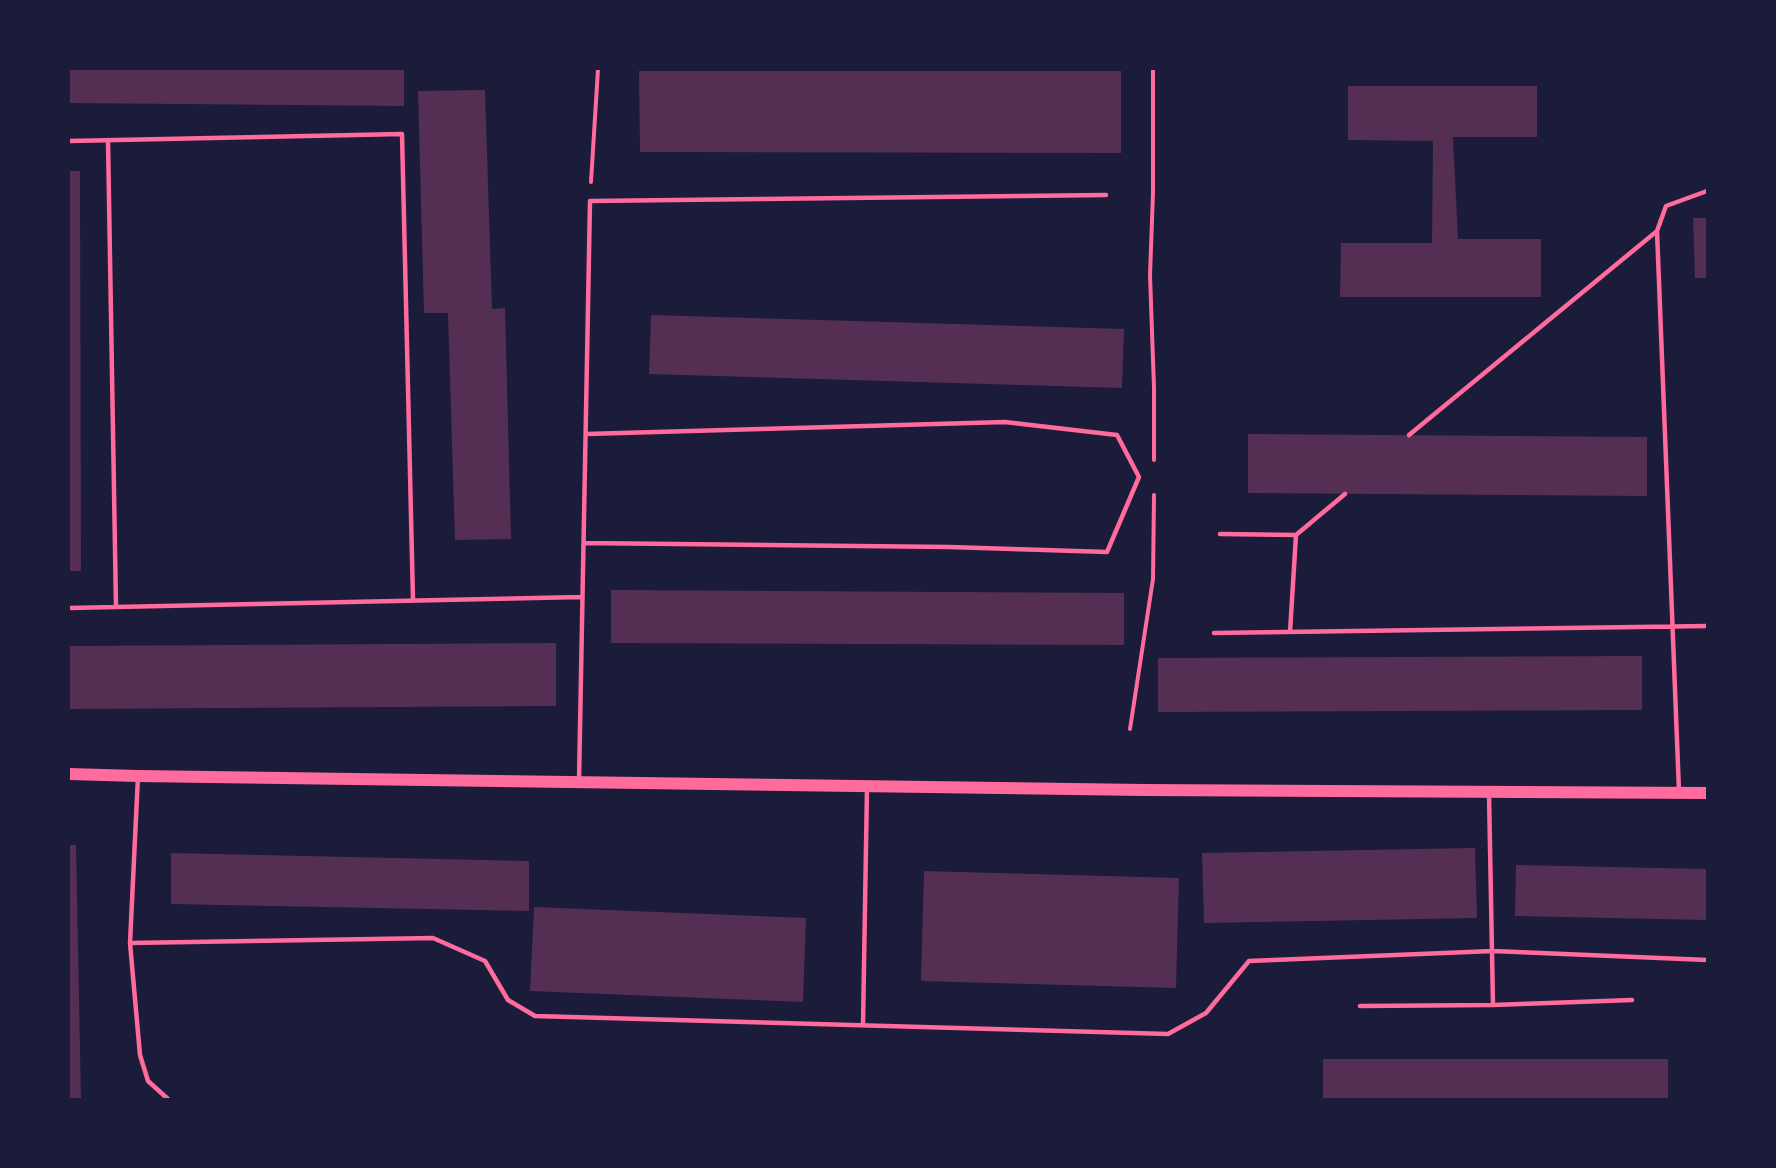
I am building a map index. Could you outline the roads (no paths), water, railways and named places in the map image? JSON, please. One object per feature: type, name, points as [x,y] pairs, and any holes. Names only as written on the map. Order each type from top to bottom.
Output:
[{"type":"main road","points":[[69,774],[867,786],[1707,793]]},
{"type":"lane","points":[[69,141],[402,134],[413,600]]},
{"type":"lane","points":[[108,141],[116,607]]},
{"type":"lane","points":[[1679,793],[1657,231],[1666,206],[1707,191]]},
{"type":"lane","points":[[579,781],[590,201],[1106,195]]},
{"type":"lane","points":[[1410,435],[1657,231]]},
{"type":"lane","points":[[584,543],[949,547],[1107,552],[1139,477],[1117,435],[1005,422],[586,434]]},
{"type":"lane","points":[[1220,534],[1296,535],[1345,494]]},
{"type":"lane","points":[[1290,632],[1296,535]]},
{"type":"lane","points":[[69,608],[582,597]]},
{"type":"lane","points":[[1214,633],[1707,626]]},
{"type":"lane","points":[[138,776],[130,943],[140,1055],[148,1081],[168,1099]]},
{"type":"lane","points":[[863,1025],[867,786]]},
{"type":"lane","points":[[1490,791],[1493,1005]]},
{"type":"lane","points":[[130,943],[433,938],[485,961],[508,1000],[535,1016],[1168,1034],[1206,1013],[1249,961],[1492,951],[1707,960]]},
{"type":"lane","points":[[1360,1006],[1493,1005],[1632,1000]]}]
